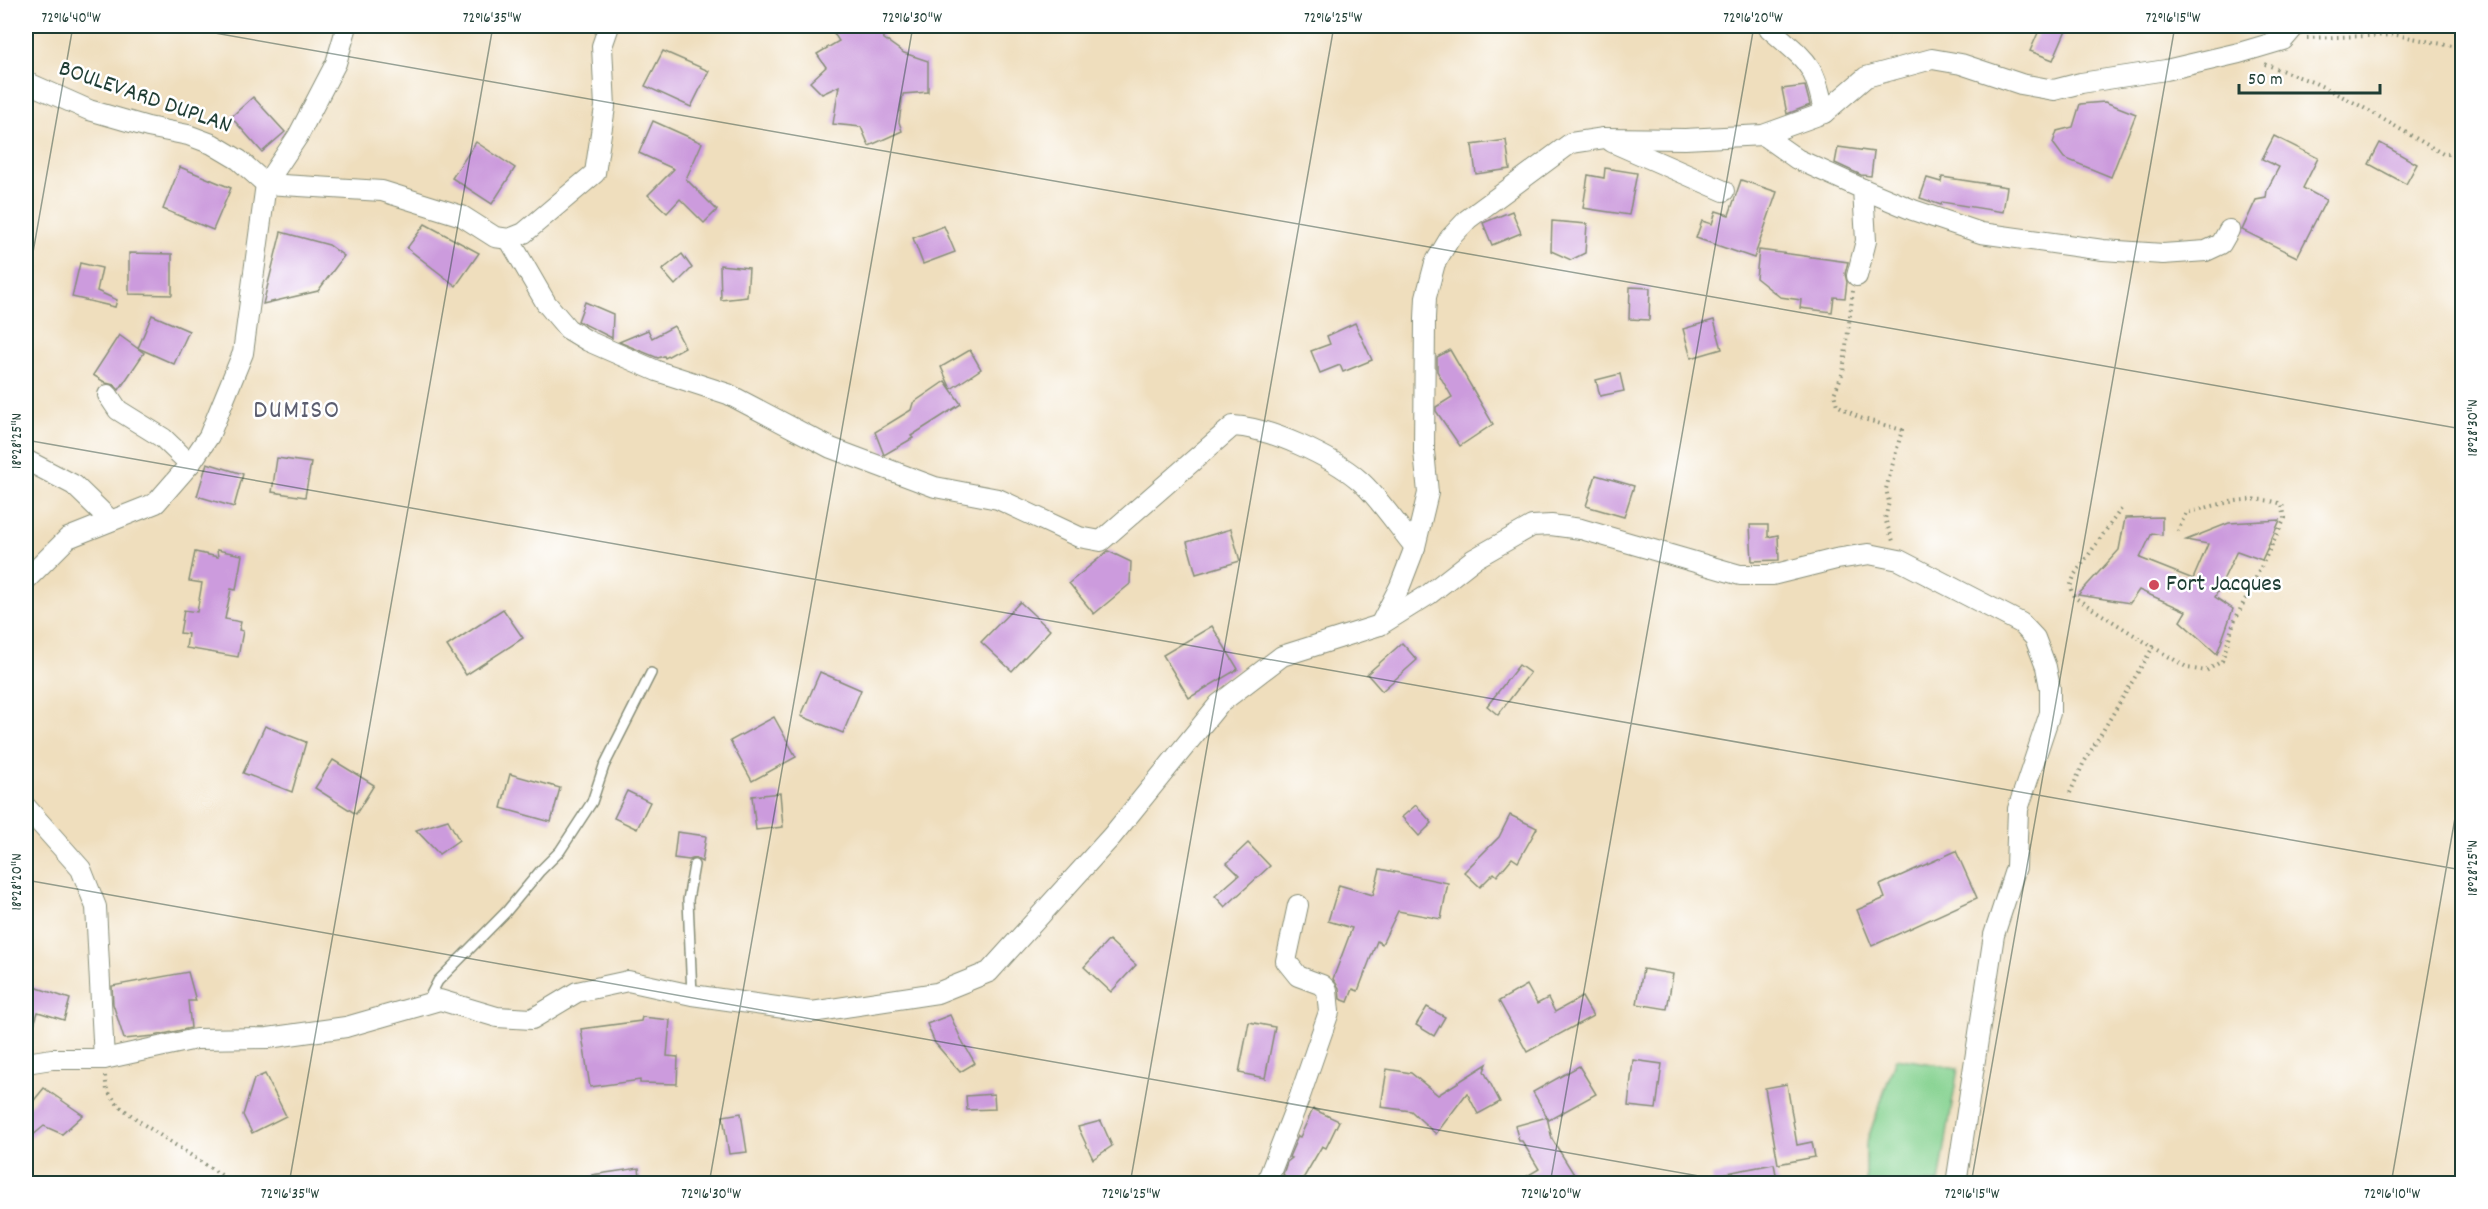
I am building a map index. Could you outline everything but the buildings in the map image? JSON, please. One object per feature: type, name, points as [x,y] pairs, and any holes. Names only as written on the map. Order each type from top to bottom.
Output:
[{"type":"street","points":[[26,580],[68,538],[156,502],[190,464],[209,436],[243,353],[266,184],[298,136],[336,63],[347,26]]},
{"type":"street","points":[[266,184],[382,191],[462,216],[495,237],[509,239],[524,233],[595,173],[605,107],[602,46],[609,26]]},
{"type":"street","points":[[1769,28],[1809,64],[1818,82],[1824,113]]},
{"type":"street","points":[[1380,625],[1400,586],[1415,547],[1428,493],[1424,451],[1425,318],[1426,297],[1435,263],[1450,238],[1468,219],[1571,143],[1604,138],[1685,139],[1763,135],[1824,113],[1866,77],[1932,59],[1961,64],[2021,84],[2055,90],[2081,83],[2166,70],[2239,53],[2289,33]]},
{"type":"street","name":"BOULEVARD DUPLAN","points":[[26,82],[89,110],[148,127],[188,135],[212,144],[239,160],[266,184]]},
{"type":"street","points":[[1763,135],[1797,159],[1863,189],[1913,210],[1981,233],[2103,250],[2163,254],[2206,251],[2221,244],[2229,230]]},
{"type":"street","points":[[1604,138],[1724,191]]},
{"type":"street","points":[[1857,276],[1866,241],[1863,189]]},
{"type":"street","points":[[509,239],[546,303],[568,329],[588,341],[678,379],[728,394],[831,448],[935,487],[998,499],[1079,537],[1101,541],[1233,426],[1251,427],[1267,432],[1324,457],[1359,480],[1415,547]]},
{"type":"street","points":[[108,395],[118,410],[163,438],[190,464]]},
{"type":"street","points":[[26,460],[74,484],[110,520]]},
{"type":"street","points":[[26,1063],[52,1059],[105,1059],[196,1040],[268,1038],[346,1027],[440,1000],[497,1017],[532,1019],[576,992],[628,981],[692,995],[812,1012],[937,993],[989,972],[1105,844],[1219,704],[1282,656],[1380,625],[1428,595],[1474,559],[1532,526],[1551,525],[1581,529],[1740,575],[1772,575],[1836,559],[1869,554],[1899,560],[2021,623],[2035,638],[2046,667],[2050,688],[2050,713],[2018,809],[2016,867],[1994,935],[1956,1184]]},
{"type":"street","points":[[26,807],[81,869],[96,907],[105,1059]]},
{"type":"street","points":[[1266,1184],[1329,1012],[1327,990],[1322,985],[1298,976],[1286,961],[1298,905]]},
{"type":"lane","points":[[426,1004],[438,981],[506,912],[540,871],[561,851],[576,823],[592,802],[604,766],[651,673]]},
{"type":"lane","points":[[692,995],[688,900],[694,865]]},
{"type":"path","points":[[2289,33],[2397,35],[2463,48]]},
{"type":"path","points":[[2239,53],[2347,99],[2444,154],[2463,154]]},
{"type":"path","points":[[1857,276],[1849,309],[1843,372],[1834,394],[1837,405],[1860,418],[1902,430],[1886,489],[1889,502],[1885,519],[1899,560]]},
{"type":"path","points":[[2121,509],[2075,574],[2070,587],[2074,597],[2188,668],[2206,671],[2222,661],[2234,622],[2285,519],[2282,504],[2267,499],[2237,500],[2186,513],[2178,531]]},
{"type":"path","points":[[2070,793],[2083,764],[2153,647]]},
{"type":"path","points":[[105,1059],[107,1090],[118,1105],[235,1184]]},
{"type":"green space","points":[[1896,1058],[1958,1068],[1939,1183],[1866,1183],[1866,1144]]},
{"type":"place","name":"Fort Jacques","points":[[2154,585]]},
{"type":"district","name":"DUMISO","points":[[297,411]]}]
